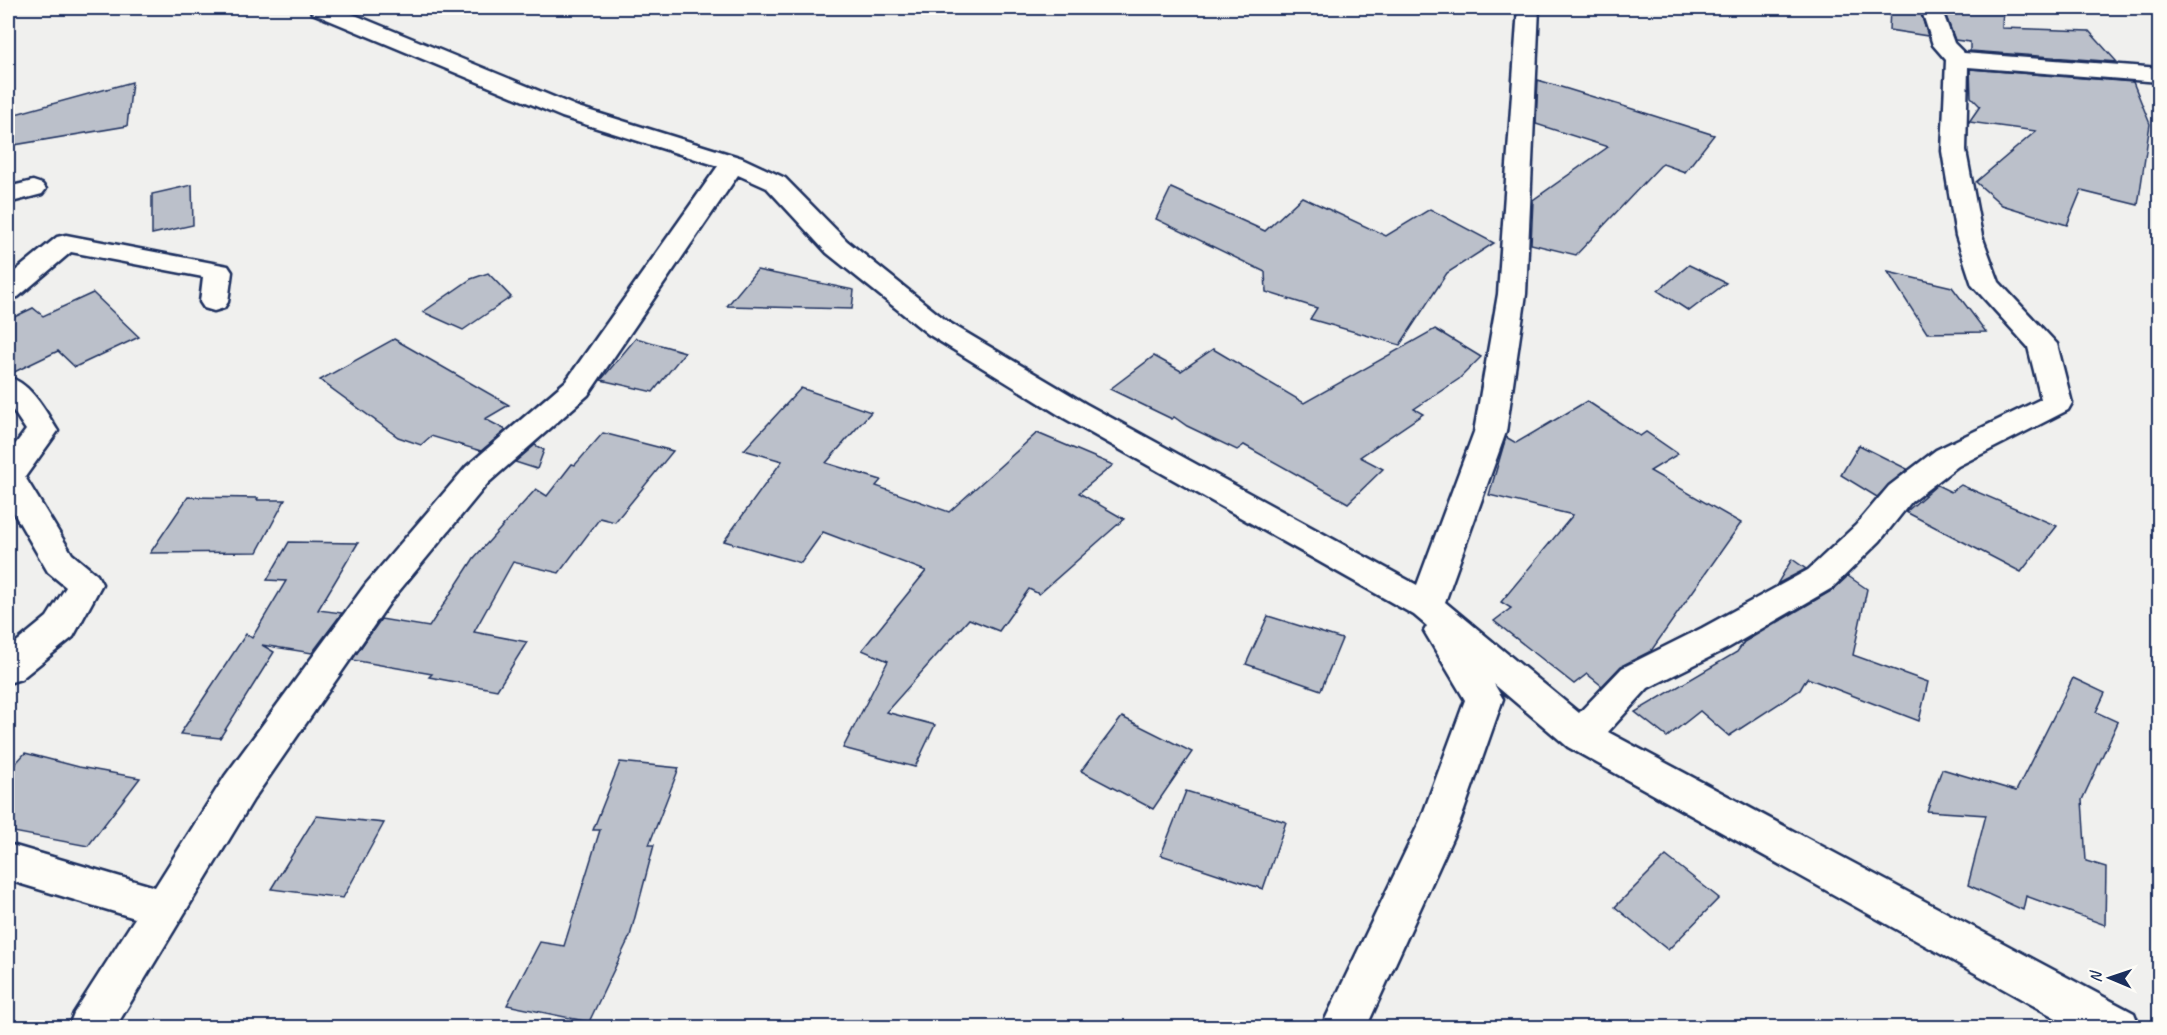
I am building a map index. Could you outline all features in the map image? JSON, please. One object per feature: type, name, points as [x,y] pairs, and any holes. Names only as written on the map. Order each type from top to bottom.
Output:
[{"type":"street","points":[[320,8],[570,112],[733,164],[776,183],[837,247],[938,328],[1075,411],[1426,606],[1581,736],[2118,1028]]},
{"type":"street","points":[[1426,606],[1490,432],[1512,294],[1529,8]]},
{"type":"street","points":[[1930,8],[1944,45],[1957,59],[2160,75]]},
{"type":"street","points":[[1581,736],[1635,678],[1715,638],[1820,579],[1868,533],[1899,494],[1947,458],[2057,403],[2042,344],[1986,285],[1969,237],[1954,151],[1957,59]]},
{"type":"street","points":[[90,1028],[239,788],[378,593],[477,475],[577,388],[733,164]]},
{"type":"street","points":[[8,195],[33,189]]},
{"type":"street","points":[[8,291],[66,243],[218,272],[214,302]]},
{"type":"street","points":[[8,387],[19,397],[42,431],[8,476],[60,563],[85,584],[60,627],[8,669]]},
{"type":"street","points":[[1343,1028],[1441,819],[1485,699],[1426,606]]},
{"type":"street","points":[[8,862],[164,908]]},
{"type":"building","points":[[1890,8],[1919,8],[1928,36],[1889,30]]},
{"type":"building","points":[[1943,8],[2003,8],[2002,28],[2089,31],[2117,62],[1970,51],[1970,42],[1955,40]]},
{"type":"building","points":[[1970,69],[2133,82],[2150,124],[2138,205],[2081,191],[2067,225],[2002,205],[1976,182],[2036,131],[1969,122],[1980,106],[1971,97]]},
{"type":"building","points":[[1538,80],[1714,135],[1685,172],[1663,164],[1660,166],[1576,255],[1531,244],[1533,200],[1608,147],[1536,124]]},
{"type":"building","points":[[132,82],[127,126],[8,146],[8,116]]},
{"type":"building","points":[[192,185],[193,225],[152,234],[152,194]]},
{"type":"building","points":[[1171,188],[1265,231],[1302,197],[1386,236],[1430,209],[1494,243],[1447,273],[1400,345],[1310,319],[1317,308],[1266,292],[1265,272],[1156,219]]},
{"type":"building","points":[[1689,265],[1726,283],[1689,311],[1658,291]]},
{"type":"building","points":[[757,270],[854,290],[852,309],[727,306]]},
{"type":"building","points":[[1888,272],[1952,287],[1986,332],[1927,333]]},
{"type":"building","points":[[488,273],[511,297],[463,330],[423,312],[471,279]]},
{"type":"building","points":[[93,293],[139,337],[75,367],[58,351],[8,375],[8,320],[33,308],[43,316]]},
{"type":"building","points":[[1435,329],[1481,357],[1459,379],[1414,409],[1423,414],[1360,457],[1383,469],[1348,503],[1244,445],[1237,450],[1187,426],[1174,417],[1172,419],[1110,389],[1154,356],[1181,371],[1213,349],[1304,403]]},
{"type":"building","points":[[636,338],[685,352],[653,392],[601,380]]},
{"type":"building","points":[[394,339],[509,405],[485,419],[506,430],[481,451],[431,436],[421,445],[398,437],[320,380]]},
{"type":"building","points":[[801,388],[871,412],[826,463],[881,480],[876,486],[949,512],[1037,433],[1113,465],[1079,493],[1124,519],[1039,594],[1029,589],[999,631],[969,619],[886,712],[935,725],[915,767],[843,748],[888,661],[862,650],[926,571],[823,532],[801,563],[724,541],[782,461],[744,450]]},
{"type":"building","points":[[1587,401],[1640,436],[1646,432],[1678,454],[1650,471],[1741,523],[1651,651],[1621,666],[1602,686],[1587,674],[1574,684],[1494,621],[1511,608],[1501,602],[1573,515],[1489,495],[1506,437],[1516,443]]},
{"type":"building","points":[[603,433],[673,451],[615,522],[600,518],[559,573],[513,562],[474,632],[527,642],[497,690],[429,677],[432,674],[352,660],[381,619],[429,627],[474,558],[536,489],[547,496],[572,464],[575,465]]},
{"type":"building","points":[[535,445],[544,450],[537,469],[515,462]]},
{"type":"building","points":[[1859,445],[1907,469],[1877,497],[1841,475]]},
{"type":"building","points":[[1937,485],[1951,492],[1961,485],[2057,526],[2021,572],[1906,512]]},
{"type":"building","points":[[188,497],[285,500],[257,552],[150,553]]},
{"type":"building","points":[[289,542],[358,543],[318,610],[342,613],[312,653],[262,645],[274,652],[220,738],[180,734],[246,634],[252,638],[286,581],[267,580]]},
{"type":"building","points":[[1792,559],[1806,569],[1777,584]]},
{"type":"building","points":[[1848,576],[1867,589],[1853,655],[1928,682],[1919,721],[1807,678],[1800,690],[1729,736],[1700,711],[1667,737],[1635,712],[1737,652],[1744,642],[1833,590]]},
{"type":"building","points":[[1268,616],[1342,639],[1321,690],[1246,664]]},
{"type":"building","points":[[2073,678],[2105,693],[2096,712],[2118,722],[2082,800],[2086,861],[2106,867],[2105,925],[2026,896],[2023,910],[1968,885],[1986,815],[1927,811],[1942,769],[2016,791]]},
{"type":"building","points":[[1122,717],[1192,752],[1153,809],[1081,771]]},
{"type":"building","points":[[25,753],[79,767],[140,778],[88,846],[8,831],[8,772]]},
{"type":"building","points":[[620,762],[679,768],[649,845],[654,845],[630,936],[589,1022],[507,1005],[540,942],[564,946],[600,830],[593,830]]},
{"type":"building","points":[[1186,791],[1286,822],[1263,889],[1161,855]]},
{"type":"building","points":[[316,816],[384,823],[343,898],[271,889]]},
{"type":"building","points":[[1666,856],[1719,898],[1668,950],[1615,907]]}]
